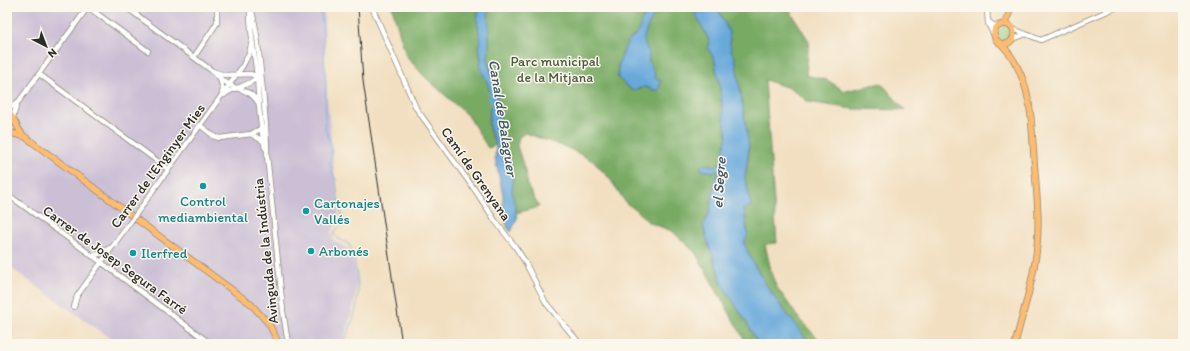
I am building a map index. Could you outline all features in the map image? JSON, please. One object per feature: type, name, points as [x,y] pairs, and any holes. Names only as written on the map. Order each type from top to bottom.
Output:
[{"type":"main road","points":[[1010,7],[1009,14],[1014,32],[1011,55]]},
{"type":"main road","points":[[1009,14],[1001,25],[995,30],[994,35],[1011,55],[1023,80],[1028,98],[1038,226],[1035,259],[1015,344]]},
{"type":"main road","points":[[1001,25],[1012,28]]},
{"type":"main road","points":[[999,42],[1004,44],[1012,41]]},
{"type":"main road","points":[[7,111],[18,130],[24,136],[244,298],[264,317],[279,344]]},
{"type":"main road","points":[[7,132],[12,127],[13,120]]},
{"type":"main road","points":[[7,132],[24,136]]},
{"type":"street","points":[[7,111],[19,101],[88,7],[148,51]]},
{"type":"street","points":[[126,7],[230,84],[236,88],[249,92],[259,104]]},
{"type":"street","points":[[194,57],[217,23],[217,7]]},
{"type":"street","name":"Camí de Grenyana","points":[[372,7],[416,108],[524,260],[546,303],[580,344]]},
{"type":"street","points":[[987,7],[988,20],[994,35]]},
{"type":"street","points":[[1012,28],[1041,40],[1117,7]]},
{"type":"street","name":"Avinguda de la Indústria","points":[[250,8],[250,22],[263,140],[267,155]]},
{"type":"street","name":"Avinguda de la Indústria","points":[[250,8],[255,20],[261,70],[267,131],[267,155],[283,311],[288,344]]},
{"type":"street","points":[[988,20],[991,24],[1001,25]]},
{"type":"street","points":[[1012,41],[1026,34]]},
{"type":"street","name":"Carrer de l'Enginyer Mies","points":[[74,307],[77,296],[219,101],[249,54],[252,40]]},
{"type":"street","name":"Carrer de l'Enginyer Mies","points":[[219,101],[229,91],[254,80],[261,70]]},
{"type":"street","points":[[39,74],[168,169]]},
{"type":"street","points":[[244,74],[248,81],[246,84]]},
{"type":"street","points":[[221,76],[251,74],[257,76],[262,81]]},
{"type":"street","points":[[219,101],[223,90],[221,76]]},
{"type":"street","points":[[13,120],[19,101]]},
{"type":"street","points":[[201,126],[215,137],[252,134],[262,128]]},
{"type":"street","points":[[252,134],[263,140]]},
{"type":"street","name":"Carrer de Josep Segura Farré","points":[[7,194],[210,344]]},
{"type":"street","name":"Carrer de l'Enginyer Mies","points":[[92,256],[104,252],[114,244]]},
{"type":"shaded area","points":[[7,7],[324,7],[325,75],[339,221],[331,231],[334,241],[346,248],[354,265],[357,281],[354,303],[343,344],[118,344],[7,265]]},
{"type":"green space","name":"Parc municipal de la Mitjana","points":[[392,7],[479,7],[477,21],[480,37],[480,68],[488,84],[491,97],[488,123],[490,133],[496,145],[488,148],[469,117],[424,76],[406,56]]},
{"type":"green space","name":"Parc municipal de la Mitjana","points":[[488,7],[648,7],[641,22],[639,32],[629,40],[626,46],[618,66],[618,78],[632,90],[645,87],[653,90],[660,88],[660,80],[655,78],[649,59],[649,54],[644,43],[645,34],[649,24],[660,7],[692,7],[709,40],[708,48],[715,61],[727,135],[721,163],[715,166],[710,164],[702,170],[713,172],[718,170],[719,172],[715,182],[704,230],[721,282],[747,323],[758,344],[748,344],[744,339],[695,252],[672,231],[648,222],[639,212],[626,203],[610,179],[593,161],[568,148],[525,133],[519,137],[517,146],[525,171],[528,187],[539,207],[516,213],[512,192],[513,181],[502,141],[497,97],[488,62]]},
{"type":"green space","points":[[717,7],[790,7],[789,9],[809,41],[806,75],[827,80],[845,91],[881,83],[905,110],[853,109],[808,102],[792,89],[765,80],[777,243],[765,244],[776,286],[800,320],[823,344],[810,344],[765,283],[744,243],[747,233],[744,214],[747,207],[745,178],[749,153],[748,142],[735,57],[731,51],[729,32]]},
{"type":"green space","points":[[1005,26],[1012,31],[1013,34],[1008,41],[1005,42],[998,37],[997,34],[1002,27]]},
{"type":"water","points":[[479,7],[488,7],[488,62],[497,97],[502,141],[513,181],[512,192],[517,218],[511,232],[508,229],[505,219],[503,195],[495,158],[496,145],[489,127],[491,97],[488,84],[480,68],[480,37],[477,21]]},
{"type":"water","points":[[648,7],[660,7],[649,24],[644,37],[645,45],[649,53],[649,62],[654,71],[655,78],[661,81],[658,91],[645,87],[632,90],[618,78],[618,66],[627,42],[639,32],[641,22]]},
{"type":"water","name":"el Segre","points":[[692,7],[717,7],[729,32],[731,51],[735,57],[749,146],[745,178],[751,205],[744,210],[748,235],[744,243],[765,283],[810,344],[758,344],[747,323],[721,282],[703,225],[709,214],[715,182],[719,172],[718,170],[713,172],[702,170],[700,167],[705,164],[715,166],[721,163],[727,135],[715,61],[708,48],[709,40]]},
{"type":"waterway","points":[[321,7],[326,85],[325,128],[332,148],[330,163],[336,180],[338,199],[343,219],[334,235],[349,244],[355,262],[358,280],[356,308],[344,344]]},
{"type":"waterway","name":"Canal de Balaguer","points":[[490,93],[492,107]]},
{"type":"railway","points":[[358,7],[363,81],[402,344]]},
{"type":"place","name":"Control mediambiental","points":[[203,186]]},
{"type":"place","name":"Cartonajes Vallés","points":[[306,211]]},
{"type":"place","name":"Arbonés","points":[[311,251]]},
{"type":"place","name":"Ilerfred","points":[[133,253]]}]
